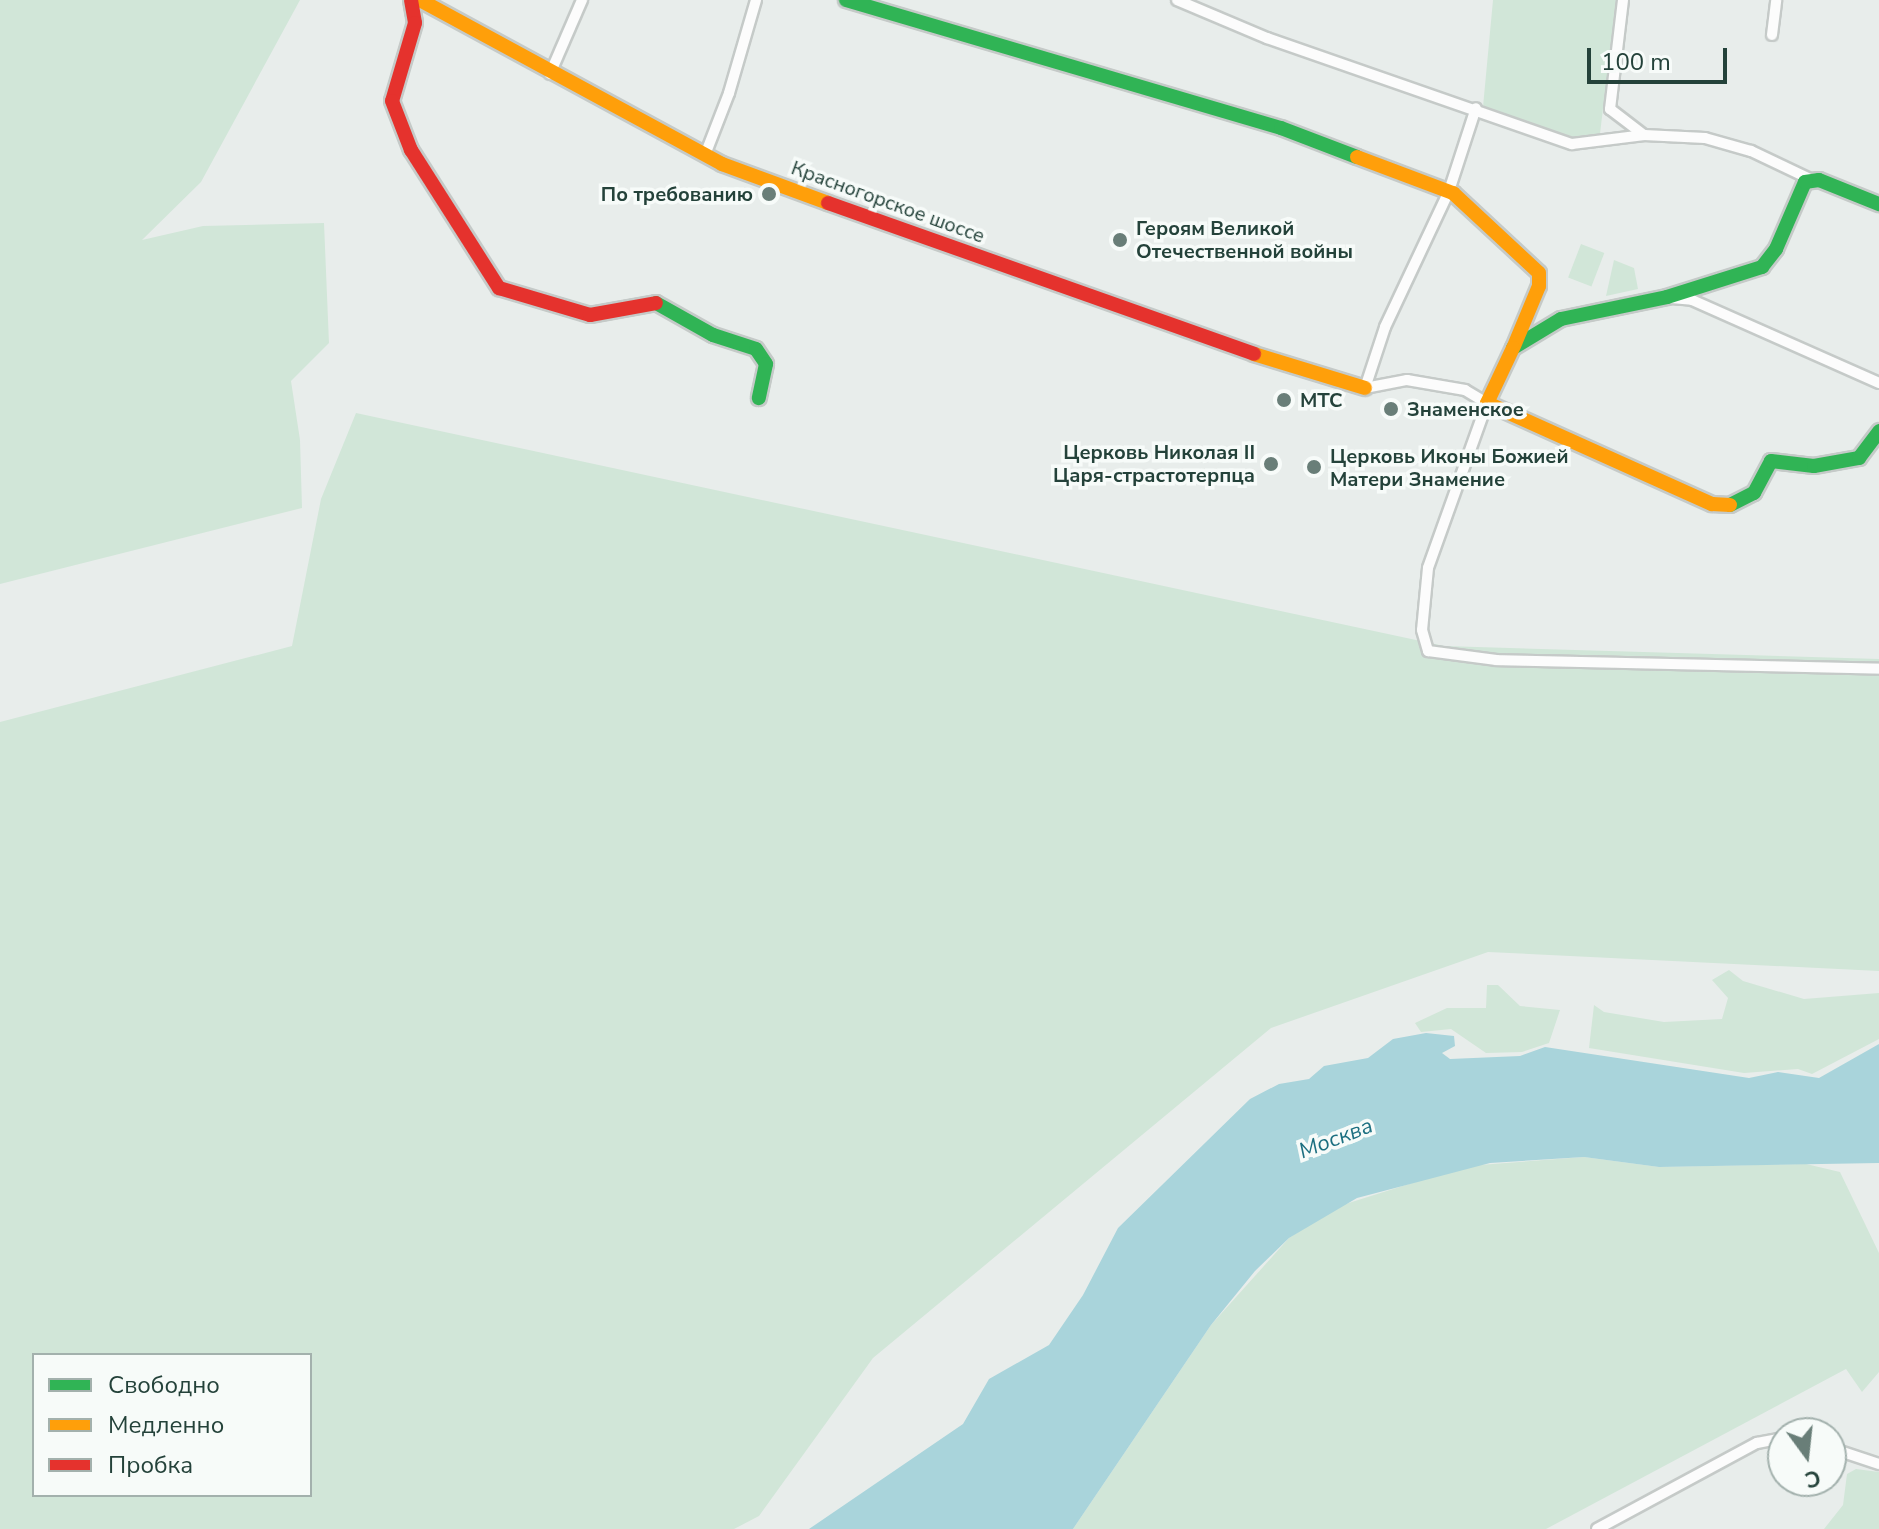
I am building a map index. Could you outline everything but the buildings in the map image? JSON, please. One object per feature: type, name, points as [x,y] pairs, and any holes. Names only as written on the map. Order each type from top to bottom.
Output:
[{"type":"street","points":[[411,0],[415,23],[392,101],[411,150],[499,288],[590,315],[652,301],[713,335],[756,349],[766,364],[759,398]]},
{"type":"street","name":"Красногорское шоссе","points":[[420,0],[550,74],[705,155],[1219,344],[1365,388]]},
{"type":"street","points":[[550,74],[582,0]]},
{"type":"street","points":[[705,155],[756,0]]},
{"type":"street","points":[[846,0],[1281,128],[1449,191],[1539,273],[1539,286],[1487,403],[1428,568],[1422,630],[1428,651],[1496,660],[1879,669]]},
{"type":"street","points":[[1177,0],[1267,38],[1476,108],[1572,144],[1644,135],[1705,138],[1751,151],[1810,179],[1879,204]]},
{"type":"street","points":[[1623,0],[1610,109],[1644,135]]},
{"type":"street","points":[[1772,35],[1776,0]]},
{"type":"street","points":[[1365,388],[1385,327],[1449,191],[1476,108]]},
{"type":"street","points":[[1514,346],[1586,310],[1667,297],[1762,267],[1776,249],[1801,187],[1810,179]]},
{"type":"street","points":[[1667,297],[1692,300],[1879,383]]},
{"type":"street","points":[[1365,388],[1407,380],[1465,390],[1487,403],[1712,504],[1729,505],[1754,493],[1771,461],[1814,466],[1859,458],[1879,431]]},
{"type":"street","points":[[1365,388],[1385,392]]},
{"type":"street","points":[[1597,1529],[1757,1443],[1767,1441]]},
{"type":"street","points":[[1847,1453],[1879,1464]]},
{"type":"green space","points":[[0,0],[300,0],[201,182],[142,240],[203,226],[324,223],[329,343],[291,381],[300,440],[302,508],[0,584]]},
{"type":"green space","points":[[1493,0],[1616,0],[1599,142],[1563,137],[1483,107]]},
{"type":"green space","points":[[1581,244],[1604,253],[1591,287],[1568,278]]},
{"type":"green space","points":[[1614,260],[1634,268],[1638,289],[1606,296]]},
{"type":"green space","points":[[356,413],[1444,646],[1879,659],[1879,971],[1488,952],[1271,1028],[873,1358],[759,1516],[734,1529],[0,1529],[0,722],[292,646],[321,499]]},
{"type":"green space","points":[[1729,970],[1743,981],[1804,999],[1879,993],[1879,1039],[1812,1074],[1798,1069],[1744,1073],[1589,1048],[1594,1005],[1604,1012],[1664,1022],[1722,1019],[1728,998],[1712,980]]},
{"type":"green space","points":[[1487,985],[1498,985],[1520,1006],[1560,1010],[1549,1043],[1522,1052],[1486,1053],[1451,1029],[1421,1032],[1415,1023],[1447,1008],[1486,1008]]},
{"type":"green space","points":[[1584,1157],[1659,1167],[1806,1164],[1840,1172],[1879,1253],[1879,1372],[1862,1392],[1846,1369],[1546,1529],[1073,1529],[1211,1325],[1289,1238],[1336,1207],[1466,1166]]},
{"type":"green space","points":[[1856,1469],[1879,1472],[1879,1529],[1824,1529],[1843,1505],[1844,1497],[1847,1497],[1847,1474]]},
{"type":"water","name":"Москва","points":[[1426,1033],[1454,1036],[1455,1046],[1442,1053],[1450,1059],[1520,1056],[1545,1047],[1749,1078],[1778,1072],[1819,1078],[1879,1044],[1879,1163],[1659,1167],[1584,1157],[1490,1163],[1357,1198],[1289,1238],[1255,1271],[1211,1325],[1073,1529],[809,1529],[963,1424],[989,1379],[1049,1345],[1083,1295],[1118,1228],[1250,1099],[1279,1084],[1309,1079],[1324,1066],[1368,1058],[1393,1039]]},
{"type":"traffic: fast","points":[[846,0],[1281,128],[1357,157]]},
{"type":"traffic: fast","points":[[1513,348],[1561,319],[1667,297],[1762,267],[1776,249],[1805,182],[1819,180],[1879,204]]},
{"type":"traffic: fast","points":[[656,303],[713,335],[756,349],[766,364],[759,398]]},
{"type":"traffic: fast","points":[[1730,505],[1754,493],[1771,461],[1814,466],[1859,458],[1879,431]]},
{"type":"traffic: slow","points":[[420,0],[722,164],[828,203]]},
{"type":"traffic: slow","points":[[1357,157],[1453,193],[1539,273],[1539,286],[1514,346]]},
{"type":"traffic: slow","points":[[1513,348],[1487,403],[1712,504],[1730,505]]},
{"type":"traffic: slow","points":[[1254,354],[1365,388]]},
{"type":"traffic: jam","points":[[411,0],[415,23],[392,101],[411,150],[499,288],[590,315],[656,303]]},
{"type":"traffic: jam","points":[[828,203],[1254,354]]},
{"type":"place","name":"По требованию","points":[[769,194]]},
{"type":"place","name":"Героям Великой Отечественной войны","points":[[1120,240]]},
{"type":"place","name":"МТС","points":[[1284,400]]},
{"type":"place","name":"Знаменское","points":[[1391,409]]},
{"type":"place","name":"Церковь Николая II Царя-страстотерпца","points":[[1271,464]]},
{"type":"place","name":"Церковь Иконы Божией Матери Знамение","points":[[1314,467]]}]
